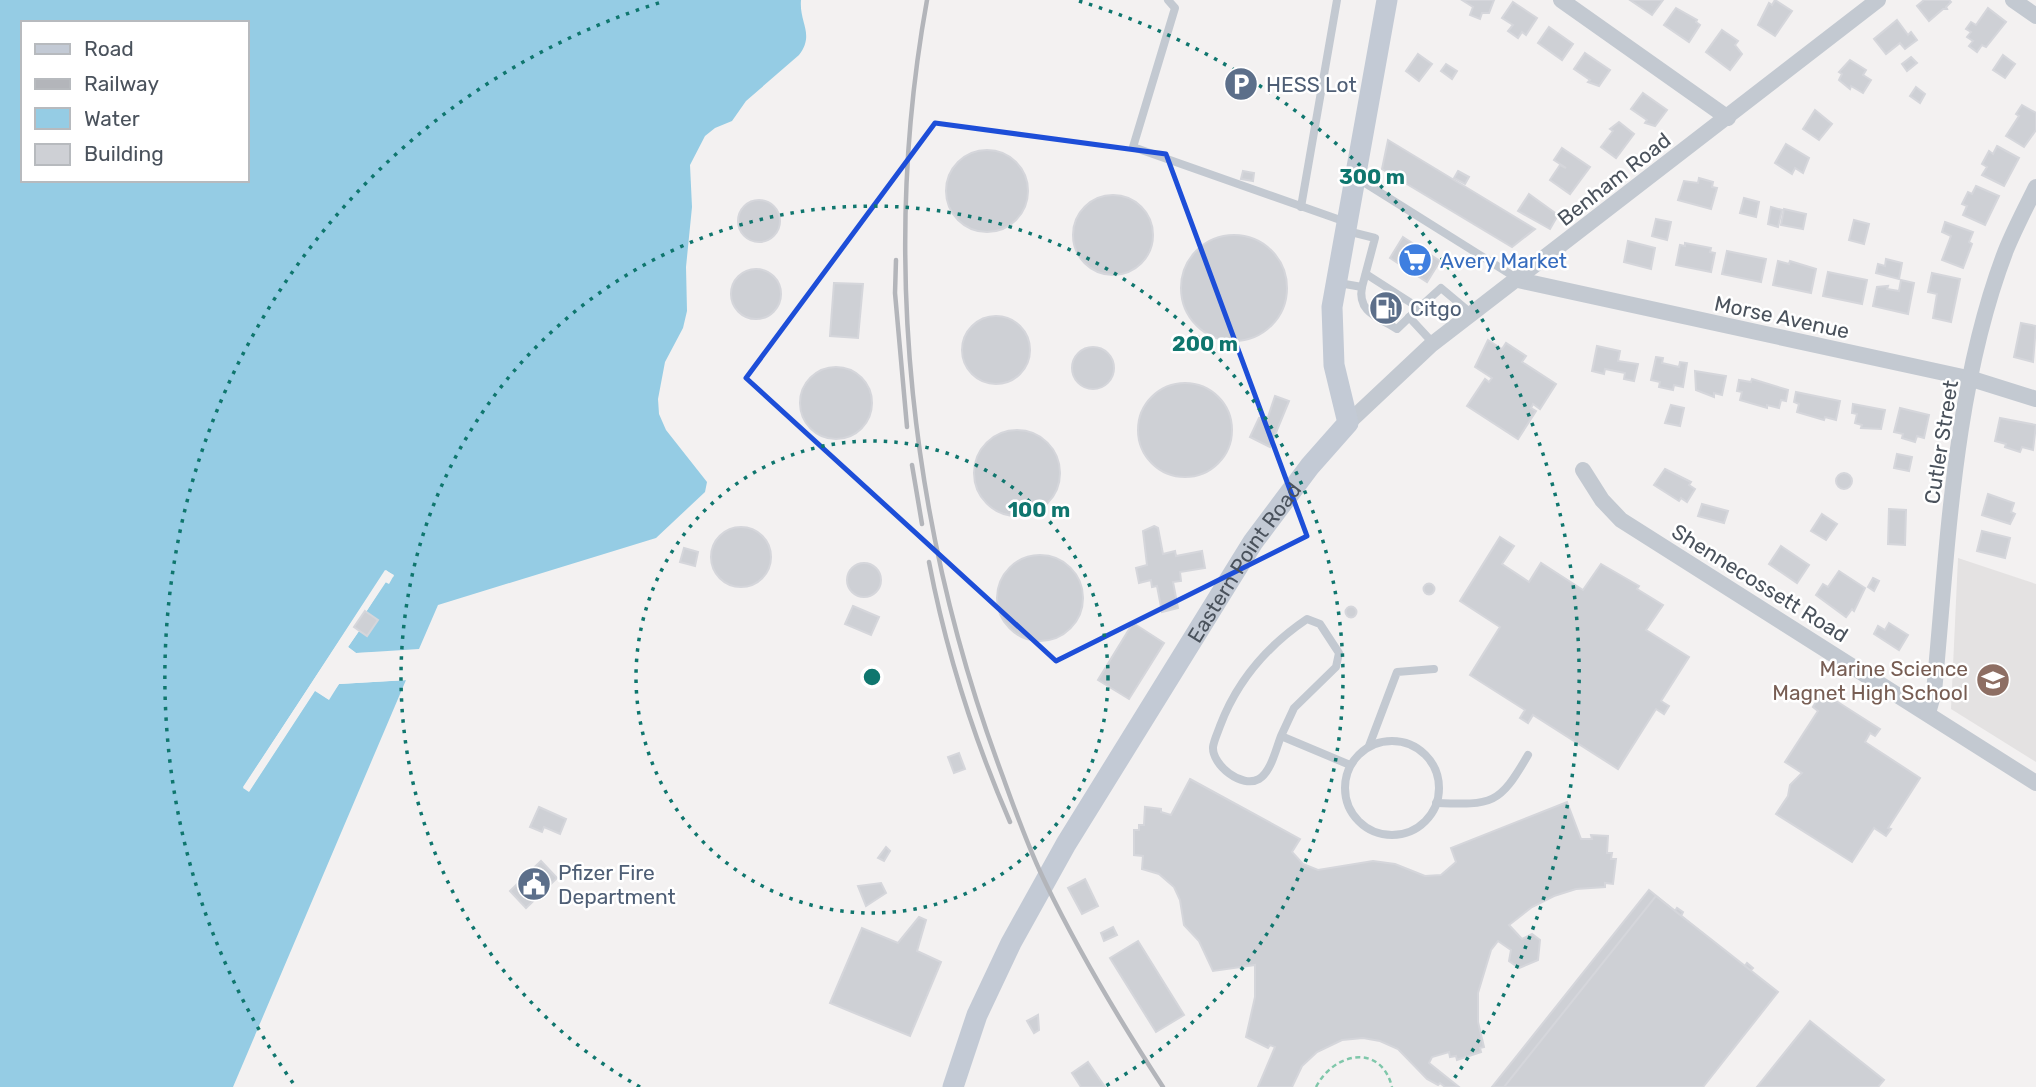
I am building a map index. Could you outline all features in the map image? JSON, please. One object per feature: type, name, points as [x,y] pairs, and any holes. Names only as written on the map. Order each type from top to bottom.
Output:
[{"type":"main road","points":[[1348,423],[1333,347],[1332,307],[1387,0]]},
{"type":"main road","name":"Eastern Point Road","points":[[953,1087],[977,1015],[1011,943],[1094,798],[1253,542],[1310,466],[1348,423]]},
{"type":"street","points":[[1561,0],[1728,118]]},
{"type":"street","name":"Benham Road","points":[[1348,423],[1433,344],[1878,0]]},
{"type":"street","points":[[2013,0],[2036,16]]},
{"type":"street","name":"Cutler Street","points":[[1928,713],[1934,692],[1945,552],[1964,415],[1989,302],[2007,248],[2036,187]]},
{"type":"street","name":"Morse Avenue","points":[[1518,280],[1972,379],[2036,399]]},
{"type":"street","name":"Shennecossett Road","points":[[1583,470],[1602,500],[1621,520],[2036,783]]},
{"type":"lane","points":[[1168,0],[1175,8],[1133,147],[1301,207],[1375,238],[1360,300],[1364,310],[1397,329],[1441,288],[1472,314]]},
{"type":"lane","points":[[1301,207],[1337,0]]},
{"type":"lane","points":[[1355,176],[1518,280]]},
{"type":"lane","points":[[1366,274],[1419,308]]},
{"type":"lane","points":[[1336,282],[1362,287]]},
{"type":"lane","points":[[1409,317],[1433,344]]},
{"type":"lane","points":[[1307,619],[1320,624],[1339,653],[1336,667],[1294,708],[1281,736],[1266,773],[1257,780],[1245,781],[1222,768],[1215,757],[1213,746],[1224,716],[1250,670],[1263,655],[1307,619]]},
{"type":"lane","points":[[1369,746],[1393,741],[1416,747],[1428,758],[1436,772],[1439,787],[1436,803],[1429,817],[1418,827],[1390,835],[1375,832],[1361,824],[1345,799],[1344,784],[1350,765],[1369,746],[1397,673],[1434,669]]},
{"type":"lane","points":[[1281,736],[1350,765]]},
{"type":"lane","points":[[1436,803],[1478,805],[1493,801],[1511,782],[1528,755]]},
{"type":"path","points":[[1317,1087],[1328,1069],[1350,1057],[1373,1061],[1383,1069],[1392,1087]]},
{"type":"highlighted area","points":[[935,123],[1166,154],[1307,536],[1056,661],[746,378]]},
{"type":"shaded area","name":"Marine Science Magnet High School","points":[[1958,558],[2036,584],[2036,762],[1951,709]]},
{"type":"water","points":[[0,0],[801,0],[806,34],[804,48],[746,101],[732,121],[715,128],[705,136],[690,165],[692,207],[686,267],[687,311],[683,328],[665,362],[658,399],[659,414],[666,430],[707,482],[705,492],[656,538],[438,605],[419,649],[356,653],[348,647],[359,631],[367,636],[378,620],[366,612],[386,582],[394,576],[386,570],[243,787],[249,791],[315,690],[328,699],[339,684],[406,680],[233,1087],[0,1087]]},
{"type":"pier","points":[[385,570],[394,575],[389,584],[385,582],[366,612],[378,620],[367,636],[359,631],[348,647],[356,653],[422,651],[356,656],[346,650],[345,646],[364,615],[363,611],[313,687],[328,695],[338,681],[406,677],[409,680],[339,684],[329,700],[315,691],[249,792],[243,788]]},
{"type":"building","points":[[1462,0],[1494,0],[1489,13],[1482,13],[1480,19],[1470,15],[1473,7]]},
{"type":"building","points":[[1630,0],[1663,0],[1652,15]]},
{"type":"building","points":[[1775,0],[1792,11],[1775,36],[1758,25],[1769,3],[1772,5]]},
{"type":"building","points":[[1924,0],[1951,2],[1947,9],[1943,9],[1929,21],[1917,6]]},
{"type":"building","points":[[1513,2],[1537,18],[1526,35],[1522,32],[1518,38],[1508,31],[1513,25],[1502,18]]},
{"type":"building","points":[[1676,8],[1697,20],[1700,25],[1689,42],[1664,25]]},
{"type":"building","points":[[1988,8],[2006,22],[1986,47],[1982,45],[1977,52],[1969,46],[1973,41],[1967,37],[1971,32],[1966,29],[1971,22],[1976,25]]},
{"type":"building","points":[[1897,20],[1908,35],[1911,32],[1917,40],[1905,49],[1900,43],[1886,54],[1874,39]]},
{"type":"building","points":[[1549,27],[1573,44],[1562,60],[1538,43]]},
{"type":"building","points":[[1722,30],[1738,41],[1735,45],[1742,54],[1730,70],[1706,52]]},
{"type":"building","points":[[1585,53],[1610,70],[1599,86],[1588,82],[1590,80],[1574,69]]},
{"type":"building","points":[[1418,54],[1432,64],[1419,81],[1406,71]]},
{"type":"building","points":[[2003,55],[2015,64],[2005,78],[1993,70]]},
{"type":"building","points":[[1911,57],[1917,63],[1907,71],[1902,64]]},
{"type":"building","points":[[1850,60],[1866,70],[1863,75],[1871,80],[1863,93],[1851,86],[1850,89],[1839,80],[1842,74],[1839,72]]},
{"type":"building","points":[[1446,64],[1457,71],[1452,79],[1441,71]]},
{"type":"building","points":[[1916,87],[1925,94],[1920,103],[1910,96]]},
{"type":"building","points":[[1643,93],[1667,110],[1655,126],[1645,123],[1647,120],[1631,109]]},
{"type":"building","points":[[2022,105],[2036,113],[2036,130],[2024,147],[2006,136],[2019,116],[2016,114]]},
{"type":"building","points":[[1815,110],[1832,124],[1819,140],[1803,129]]},
{"type":"building","points":[[1619,122],[1634,134],[1616,158],[1601,147],[1613,131],[1610,129]]},
{"type":"building","points":[[1388,140],[1535,229],[1512,247],[1382,169]]},
{"type":"building","points":[[1786,144],[1809,158],[1803,173],[1795,168],[1792,174],[1775,163]]},
{"type":"building","points":[[1997,146],[2019,158],[2004,186],[1982,175],[1987,167],[1982,164],[1989,151],[1993,154]]},
{"type":"building","points":[[1562,148],[1590,167],[1570,194],[1550,180],[1560,165],[1566,168],[1554,160]]},
{"type":"building","points":[[979,150],[995,150],[1010,157],[1021,168],[1028,183],[1025,207],[1016,220],[995,232],[979,232],[964,225],[953,214],[946,199],[946,183],[953,168],[964,157]]},
{"type":"building","points":[[1243,171],[1254,173],[1253,181],[1241,179]]},
{"type":"building","points":[[1458,171],[1469,177],[1465,184],[1454,178]]},
{"type":"building","points":[[1699,178],[1713,182],[1712,187],[1717,188],[1711,209],[1678,200],[1684,181],[1698,183]]},
{"type":"building","points":[[1976,186],[1999,196],[1985,225],[1963,215],[1967,206],[1962,204],[1968,192],[1972,194]]},
{"type":"building","points":[[1529,194],[1558,215],[1550,229],[1518,211]]},
{"type":"building","points":[[1113,195],[1128,198],[1141,207],[1150,220],[1153,235],[1150,250],[1141,263],[1128,272],[1113,275],[1098,272],[1085,263],[1076,250],[1073,235],[1076,220],[1085,207],[1098,198]]},
{"type":"building","points":[[1744,198],[1759,202],[1756,217],[1740,213]]},
{"type":"building","points":[[759,200],[774,206],[780,221],[774,236],[759,242],[744,236],[738,221],[744,206]]},
{"type":"building","points":[[1771,207],[1782,210],[1778,227],[1768,224]]},
{"type":"building","points":[[1784,209],[1806,214],[1803,229],[1781,225]]},
{"type":"building","points":[[1656,219],[1671,222],[1667,240],[1652,236]]},
{"type":"building","points":[[1854,220],[1869,224],[1864,244],[1849,240]]},
{"type":"building","points":[[1945,222],[1973,232],[1969,242],[1972,244],[1963,268],[1942,260],[1951,236],[1942,232]]},
{"type":"building","points":[[1234,235],[1254,239],[1272,250],[1283,268],[1287,288],[1283,308],[1272,326],[1254,337],[1234,341],[1214,337],[1196,326],[1185,308],[1181,288],[1185,268],[1196,250],[1214,239]]},
{"type":"building","name":"Avery Market","points":[[1403,237],[1440,261],[1427,282],[1390,258]]},
{"type":"building","points":[[1628,241],[1655,248],[1651,269],[1624,262]]},
{"type":"building","points":[[1685,243],[1711,248],[1710,252],[1715,253],[1711,272],[1676,265],[1680,245],[1685,246]]},
{"type":"building","points":[[1727,251],[1766,259],[1761,282],[1722,274]]},
{"type":"building","points":[[1886,259],[1902,263],[1899,279],[1876,273],[1878,264],[1885,266]]},
{"type":"building","points":[[1778,261],[1789,264],[1790,261],[1816,269],[1811,293],[1773,285]]},
{"type":"building","points":[[756,269],[773,277],[781,294],[773,311],[756,319],[739,311],[731,294],[739,277]]},
{"type":"building","points":[[1828,272],[1867,280],[1862,304],[1823,296]]},
{"type":"building","points":[[1932,273],[1960,279],[1951,322],[1933,318],[1937,294],[1928,292]]},
{"type":"building","points":[[1901,280],[1914,283],[1908,314],[1873,306],[1877,287],[1888,286],[1887,289],[1899,291]]},
{"type":"building","points":[[834,283],[863,284],[858,338],[830,336]]},
{"type":"building","name":"Citgo","points":[[1382,295],[1400,307],[1391,321],[1373,309]]},
{"type":"building","points":[[989,316],[1003,316],[1015,321],[1025,331],[1030,350],[1025,369],[1015,379],[1003,384],[989,384],[977,379],[967,369],[962,357],[962,343],[967,331],[977,321]]},
{"type":"building","points":[[2021,323],[2036,326],[2033,362],[2014,357]]},
{"type":"building","points":[[1488,340],[1502,349],[1506,343],[1526,356],[1522,362],[1556,384],[1540,409],[1533,404],[1531,408],[1536,411],[1518,439],[1467,406],[1485,379],[1489,382],[1492,378],[1475,367]]},
{"type":"building","points":[[1597,346],[1620,351],[1618,361],[1638,364],[1634,381],[1624,379],[1625,373],[1605,369],[1604,374],[1592,371]]},
{"type":"building","points":[[1093,347],[1108,353],[1114,368],[1108,383],[1093,389],[1078,383],[1072,368],[1078,353]]},
{"type":"building","points":[[1656,357],[1663,358],[1662,363],[1679,367],[1680,362],[1687,363],[1683,387],[1674,385],[1673,390],[1659,387],[1660,382],[1651,380]]},
{"type":"building","points":[[836,367],[856,373],[866,383],[872,403],[866,423],[856,433],[836,439],[816,433],[806,423],[800,403],[806,383],[816,373]]},
{"type":"building","points":[[1695,371],[1726,376],[1722,395],[1714,393],[1714,397],[1696,390]]},
{"type":"building","points":[[1752,379],[1788,390],[1786,401],[1781,400],[1779,408],[1767,405],[1767,408],[1740,400],[1742,392],[1737,391],[1739,380],[1751,382]]},
{"type":"building","points":[[1176,383],[1194,383],[1219,396],[1229,412],[1232,430],[1229,448],[1219,464],[1194,477],[1176,477],[1151,464],[1138,439],[1138,421],[1151,396]]},
{"type":"building","points":[[1796,392],[1840,401],[1836,420],[1825,417],[1824,420],[1797,412],[1799,404],[1794,402]]},
{"type":"building","points":[[1275,396],[1289,401],[1270,447],[1250,437],[1259,418],[1267,420]]},
{"type":"building","points":[[1853,404],[1885,410],[1881,429],[1861,428],[1862,425],[1855,423],[1857,414],[1852,413]]},
{"type":"building","points":[[1671,405],[1684,408],[1680,426],[1665,423]]},
{"type":"building","points":[[1900,408],[1929,415],[1924,438],[1917,436],[1915,442],[1894,432]]},
{"type":"building","points":[[2000,418],[2036,425],[2033,450],[2022,447],[2020,452],[1995,441]]},
{"type":"building","points":[[1009,430],[1025,430],[1048,442],[1057,456],[1060,473],[1057,490],[1048,504],[1025,516],[1009,516],[993,509],[981,497],[974,481],[974,465],[981,449],[993,437]]},
{"type":"building","points":[[1897,454],[1912,457],[1909,471],[1894,468]]},
{"type":"building","points":[[1665,469],[1691,482],[1689,485],[1695,489],[1687,502],[1681,498],[1679,501],[1654,485]]},
{"type":"building","points":[[1844,473],[1852,481],[1844,489],[1836,481]]},
{"type":"building","points":[[1988,494],[2014,503],[2011,512],[2015,514],[2010,524],[1982,515]]},
{"type":"building","points":[[1702,504],[1728,511],[1724,523],[1698,516]]},
{"type":"building","points":[[1889,509],[1906,510],[1905,545],[1888,544]]},
{"type":"building","points":[[1822,514],[1837,524],[1826,540],[1811,531]]},
{"type":"building","points":[[1154,526],[1158,528],[1163,554],[1175,551],[1176,556],[1202,551],[1205,568],[1180,572],[1181,581],[1173,582],[1178,608],[1162,612],[1157,586],[1152,587],[1151,580],[1139,583],[1136,568],[1147,565],[1143,531]]},
{"type":"building","points":[[741,527],[753,529],[766,540],[771,557],[769,569],[758,582],[741,587],[729,585],[716,574],[711,557],[713,545],[724,532]]},
{"type":"building","points":[[1982,531],[2010,538],[2005,558],[1977,551]]},
{"type":"building","points":[[1500,537],[1514,546],[1502,564],[1529,582],[1541,563],[1583,590],[1601,564],[1639,586],[1637,589],[1663,605],[1646,630],[1689,657],[1661,701],[1669,706],[1664,714],[1656,709],[1618,769],[1533,715],[1528,723],[1520,718],[1525,710],[1470,675],[1500,627],[1460,601]]},
{"type":"building","points":[[1781,546],[1809,565],[1797,583],[1769,564]]},
{"type":"building","points":[[684,548],[698,552],[695,566],[680,562]]},
{"type":"building","points":[[1040,555],[1064,562],[1076,574],[1083,598],[1076,622],[1064,634],[1040,641],[1016,634],[1004,622],[997,598],[1004,574],[1016,562]]},
{"type":"building","points":[[864,563],[876,568],[881,580],[876,592],[864,597],[852,592],[847,580],[852,568]]},
{"type":"building","points":[[1839,571],[1865,588],[1854,611],[1852,609],[1846,617],[1816,595],[1823,584],[1828,587]]},
{"type":"building","points":[[1873,578],[1879,581],[1874,591],[1868,587]]},
{"type":"building","points":[[1429,583],[1435,589],[1429,595],[1423,589]]},
{"type":"building","points":[[853,606],[879,617],[871,635],[845,624]]},
{"type":"building","points":[[1351,606],[1357,612],[1351,618],[1345,612]]},
{"type":"building","points":[[365,611],[378,620],[367,636],[354,627]]},
{"type":"building","points":[[1133,623],[1164,643],[1129,699],[1098,680]]},
{"type":"building","points":[[1889,623],[1908,635],[1899,650],[1874,634],[1878,626],[1885,630]]},
{"type":"building","points":[[1822,692],[1880,729],[1875,736],[1870,733],[1865,742],[1920,778],[1888,828],[1891,829],[1886,836],[1874,828],[1852,862],[1776,814],[1788,796],[1790,785],[1802,773],[1785,762],[1818,711],[1813,707]]},
{"type":"building","points":[[959,753],[965,769],[954,773],[948,757]]},
{"type":"building","points":[[1190,779],[1300,839],[1292,852],[1303,864],[1318,870],[1373,861],[1395,864],[1425,876],[1441,875],[1456,862],[1451,848],[1567,802],[1581,839],[1592,839],[1591,835],[1608,836],[1607,853],[1612,853],[1611,859],[1616,859],[1613,884],[1605,883],[1605,887],[1576,889],[1554,896],[1532,907],[1509,925],[1522,939],[1532,934],[1540,940],[1538,960],[1519,968],[1509,961],[1511,950],[1498,941],[1491,950],[1478,993],[1478,1022],[1484,1047],[1480,1048],[1481,1052],[1457,1060],[1456,1056],[1450,1057],[1449,1052],[1432,1057],[1429,1063],[1459,1087],[1445,1087],[1440,1083],[1438,1085],[1427,1079],[1398,1049],[1380,1041],[1363,1038],[1342,1040],[1317,1052],[1302,1066],[1292,1087],[1258,1087],[1275,1047],[1270,1045],[1268,1048],[1246,1037],[1255,997],[1255,965],[1213,971],[1199,941],[1184,925],[1180,900],[1174,887],[1159,874],[1142,869],[1143,856],[1134,855],[1134,830],[1139,830],[1139,825],[1144,825],[1145,807],[1161,809],[1161,812],[1171,815]]},
{"type":"building","points":[[539,807],[566,819],[560,834],[544,827],[542,832],[530,827]]},
{"type":"building","points":[[886,847],[890,851],[884,861],[878,858]]},
{"type":"building","name":"Pfizer Fire Department","points":[[541,861],[557,878],[526,908],[510,891]]},
{"type":"building","points":[[1085,879],[1098,906],[1082,914],[1068,888]]},
{"type":"building","points":[[881,883],[886,893],[866,906],[858,886]]},
{"type":"building","points":[[1649,890],[1675,911],[1677,908],[1683,912],[1681,916],[1744,967],[1747,963],[1753,968],[1750,971],[1776,992],[1700,1087],[1492,1087]]},
{"type":"building","points":[[1656,896],[1778,992],[1703,1087],[1504,1087]]},
{"type":"building","points":[[919,917],[926,920],[917,951],[941,962],[910,1036],[830,1003],[862,928],[898,943]]},
{"type":"building","points":[[1113,927],[1117,935],[1104,941],[1101,933]]},
{"type":"building","points":[[1138,941],[1184,1015],[1156,1032],[1110,958]]},
{"type":"building","points":[[1038,1015],[1039,1030],[1034,1033],[1027,1021]]},
{"type":"building","points":[[1810,1021],[1884,1080],[1878,1087],[1757,1087]]},
{"type":"building","points":[[1088,1062],[1105,1087],[1081,1087],[1072,1073]]},
{"type":"railway","points":[[927,0],[913,98],[906,196],[906,295],[913,394],[926,492],[946,589],[971,684],[1034,858],[1087,962],[1163,1087]]},
{"type":"railway","points":[[896,260],[895,293],[907,427]]},
{"type":"railway","points":[[912,465],[922,524]]},
{"type":"railway","points":[[929,562],[962,694],[1010,822]]},
{"type":"place","name":"HESS Lot","points":[[1241,84]]},
{"type":"place","name":"Avery Market","points":[[1415,260]]},
{"type":"place","name":"Citgo","points":[[1386,308]]},
{"type":"place","name":"Marine Science Magnet High School","points":[[1993,680]]},
{"type":"place","name":"Pfizer Fire Department","points":[[534,884]]}]
